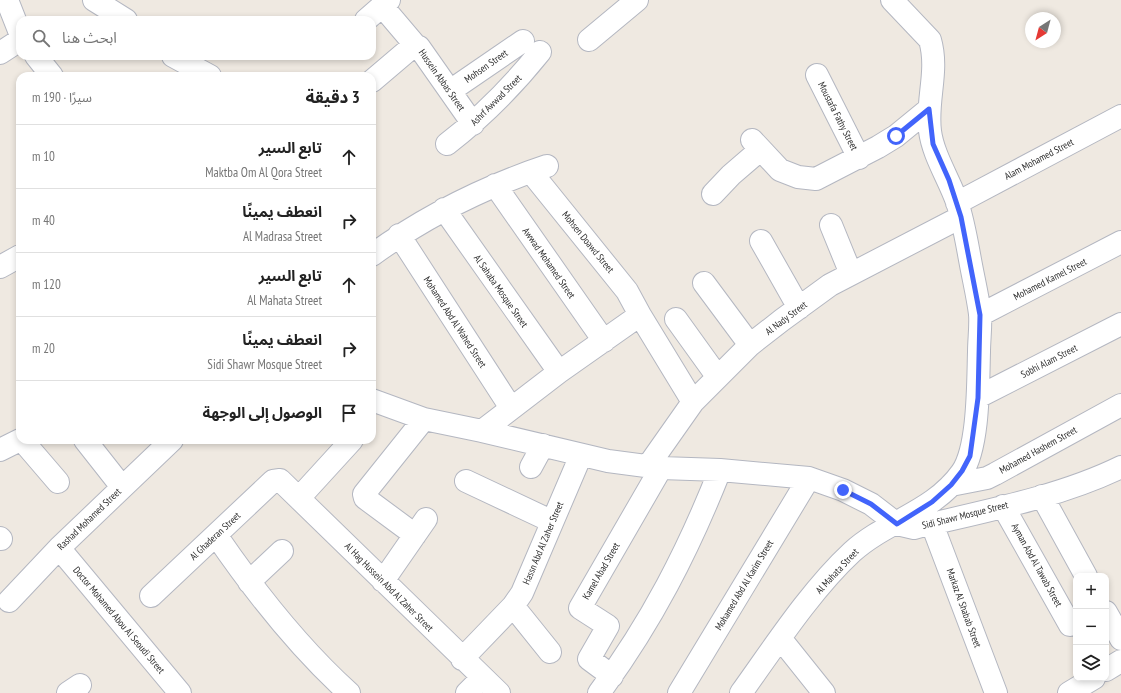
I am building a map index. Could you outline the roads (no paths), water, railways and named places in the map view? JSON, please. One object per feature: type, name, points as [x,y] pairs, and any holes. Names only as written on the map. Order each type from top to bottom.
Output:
[{"type":"street","points":[[7,0],[16,23]]},
{"type":"street","points":[[94,0],[120,16]]},
{"type":"street","name":"Al Mahata Street","points":[[741,693],[780,638],[827,579],[852,552],[874,535],[897,524],[932,502],[951,485],[962,471],[970,456],[978,398],[980,315],[959,210],[933,144],[929,109],[935,64],[930,40],[892,0]]},
{"type":"street","points":[[589,40],[628,2]]},
{"type":"street","points":[[371,16],[386,3],[416,46]]},
{"type":"street","points":[[0,53],[16,43]]},
{"type":"street","name":"Hussein Abbas Street","points":[[376,78],[412,46],[416,46],[420,48],[473,124]]},
{"type":"street","name":"Mohsen Street","points":[[450,91],[531,46]]},
{"type":"street","name":"Ashrf Awwad Street","points":[[447,144],[473,124],[506,92],[531,46]]},
{"type":"street","points":[[39,60],[49,72]]},
{"type":"street","points":[[180,60],[203,72]]},
{"type":"street","name":"Moustafa Fathy Street","points":[[817,75],[859,158]]},
{"type":"street","points":[[713,194],[756,145],[780,170],[798,177],[816,179],[859,158],[896,136],[929,109]]},
{"type":"street","name":"Alam Mohamed Street","points":[[959,210],[1121,116]]},
{"type":"street","name":"Mohsen Doawd Street","points":[[495,185],[539,169],[628,291],[640,315],[693,402]]},
{"type":"street","points":[[376,251],[399,235],[444,209],[495,185]]},
{"type":"street","name":"Awwad Mohamed Street","points":[[495,185],[604,341]]},
{"type":"street","name":"Al Sahaba Mosque Street","points":[[444,209],[559,372]]},
{"type":"street","name":"Al Nady Street","points":[[655,467],[693,402],[717,376],[750,345],[830,285],[959,210]]},
{"type":"street","points":[[832,225],[851,274]]},
{"type":"street","name":"Mohamed Abd Al Wahed Street","points":[[399,235],[511,408]]},
{"type":"street","points":[[761,241],[800,308]]},
{"type":"street","name":"Mohamed Kamel Street","points":[[980,315],[1121,242]]},
{"type":"street","points":[[0,267],[16,258]]},
{"type":"street","points":[[704,283],[750,345]]},
{"type":"street","points":[[482,431],[559,372],[640,315]]},
{"type":"street","points":[[676,319],[717,376]]},
{"type":"street","name":"Sobhi Alam Street","points":[[978,398],[1121,324]]},
{"type":"street","name":"Mohamed Hashem Street","points":[[951,485],[987,478],[1121,405]]},
{"type":"street","name":"Sidi Shawr Mosque Street","points":[[376,408],[482,431],[608,462],[655,467],[720,470],[809,478],[843,490],[871,504],[897,524],[914,528],[1042,496],[1098,478],[1121,467]]},
{"type":"street","points":[[383,581],[421,527],[366,499],[364,494],[424,419]]},
{"type":"street","points":[[0,450],[16,442]]},
{"type":"street","points":[[25,444],[58,482]]},
{"type":"street","points":[[88,444],[122,487]]},
{"type":"street","name":"Rashad Mohamed Street","points":[[8,601],[59,548],[167,444]]},
{"type":"street","points":[[299,498],[348,444]]},
{"type":"street","points":[[531,467],[543,446]]},
{"type":"street","name":"Hassn Abd Al Zaher Street","points":[[462,659],[513,606],[528,580],[551,521],[581,455]]},
{"type":"street","name":"Kamel Abad Street","points":[[612,676],[589,659],[608,626],[580,608],[655,467]]},
{"type":"street","points":[[600,693],[645,627],[673,577],[698,524],[720,470]]},
{"type":"street","name":"Mohamed Abd Al Karim Street","points":[[679,693],[809,478]]},
{"type":"street","name":"Al Hag Hussein Abd Al Zaher Street","points":[[280,480],[462,659],[499,693]]},
{"type":"street","name":"Al Ghaderan Street","points":[[151,596],[273,481],[280,480]]},
{"type":"street","points":[[466,481],[551,521]]},
{"type":"street","points":[[1042,496],[1084,573]]},
{"type":"street","name":"Ayman Abd Al Tawab Street","points":[[1003,506],[1070,625]]},
{"type":"street","name":"Markaz Al Shabab Street","points":[[932,524],[992,691]]},
{"type":"street","points":[[216,534],[249,582],[285,628],[325,671],[349,693]]},
{"type":"street","name":"Doctor Mohamed Abou Al Seoudi Street","points":[[59,548],[180,693]]},
{"type":"street","points":[[249,582],[282,551]]},
{"type":"street","points":[[513,606],[550,652]]},
{"type":"street","points":[[1109,618],[1121,640]]},
{"type":"street","points":[[780,638],[824,693]]},
{"type":"street","points":[[1109,668],[1121,661]]},
{"type":"street","points":[[467,693],[482,678]]},
{"type":"street","points":[[1069,693],[1089,681]]}]
